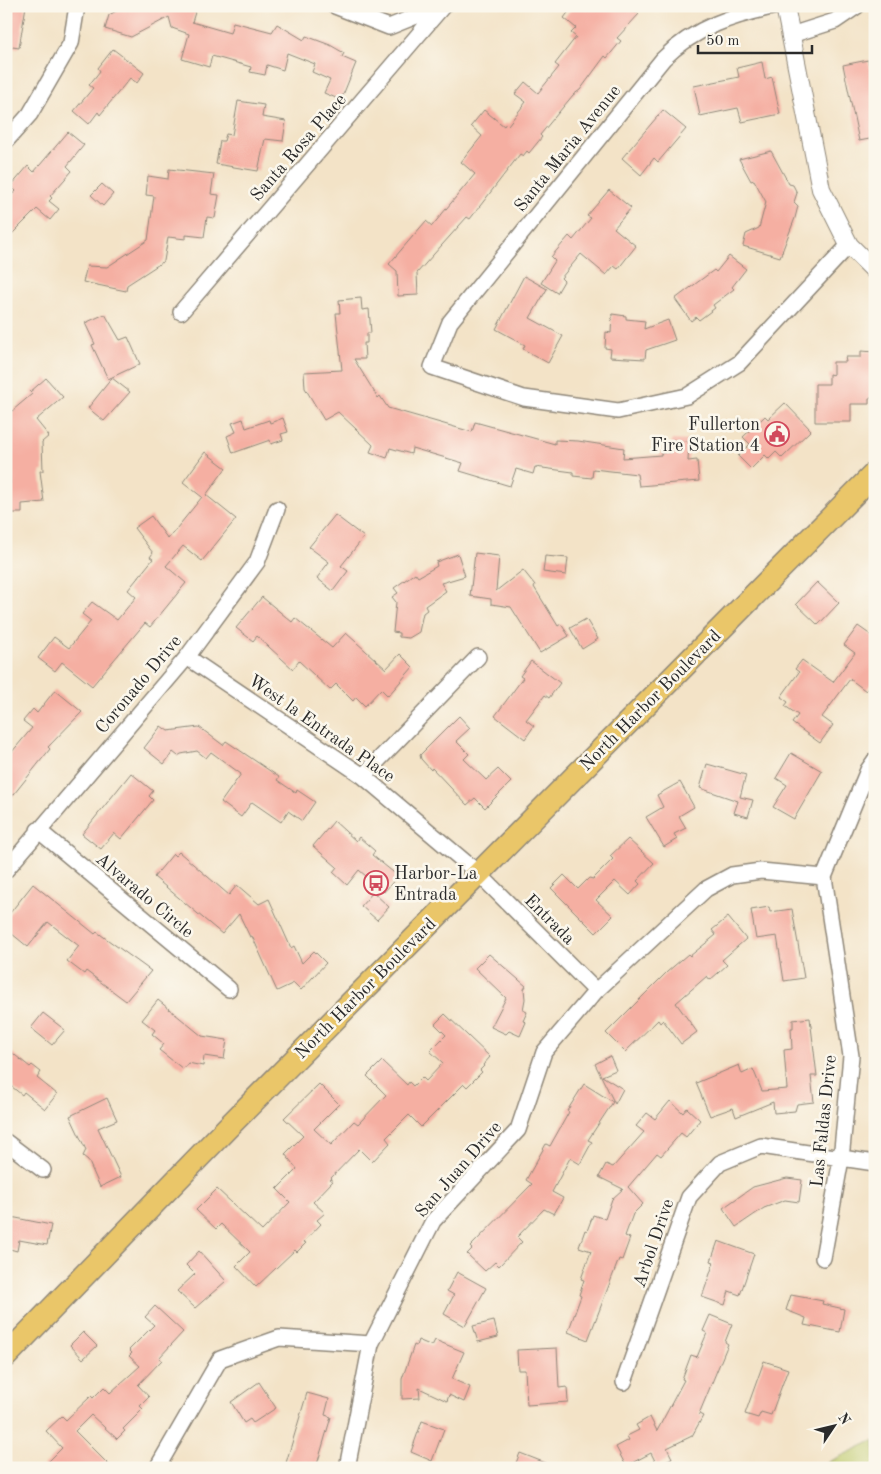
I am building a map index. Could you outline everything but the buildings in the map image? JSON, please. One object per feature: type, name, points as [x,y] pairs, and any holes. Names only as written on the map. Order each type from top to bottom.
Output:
[{"type":"main road","name":"North Harbor Boulevard","points":[[6,1356],[478,873],[875,473]]},
{"type":"street","points":[[6,140],[30,114],[71,43],[77,6]]},
{"type":"street","points":[[335,6],[390,26],[442,6]]},
{"type":"street","name":"Santa Rosa Place","points":[[181,312],[442,6]]},
{"type":"street","name":"Santa Maria Avenue","points":[[777,6],[741,14],[707,27],[684,41],[664,59],[450,322],[432,367],[524,398],[618,411],[687,396],[738,363],[849,245]]},
{"type":"street","points":[[785,6],[821,190],[849,245],[875,271]]},
{"type":"street","points":[[791,35],[835,21],[857,6]]},
{"type":"street","name":"Coronado Drive","points":[[6,870],[38,830],[187,657],[257,562],[277,509]]},
{"type":"street","name":"West la Entrada Place","points":[[187,657],[363,776],[478,873]]},
{"type":"street","points":[[363,776],[478,657]]},
{"type":"street","points":[[824,877],[868,770],[875,760]]},
{"type":"street","name":"Alvarado Circle","points":[[38,830],[229,990]]},
{"type":"street","name":"San Juan Drive","points":[[348,1468],[371,1344],[433,1221],[518,1130],[544,1052],[596,991],[706,888],[732,875],[761,871],[824,877]]},
{"type":"street","name":"Entrada","points":[[478,873],[596,991]]},
{"type":"street","name":"Las Faldas Drive","points":[[823,1258],[841,1159],[850,1056],[824,877]]},
{"type":"street","points":[[6,1142],[43,1170]]},
{"type":"street","name":"Arbol Drive","points":[[624,1382],[689,1197],[720,1162],[761,1146],[875,1163]]},
{"type":"street","points":[[157,1468],[220,1359],[279,1338],[371,1344]]},
{"type":"green space","points":[[875,1440],[875,1468],[816,1468]]},
{"type":"place","name":"Fullerton Fire Station 4","points":[[777,434]]},
{"type":"place","name":"Harbor-La Entrada","points":[[376,883]]}]
